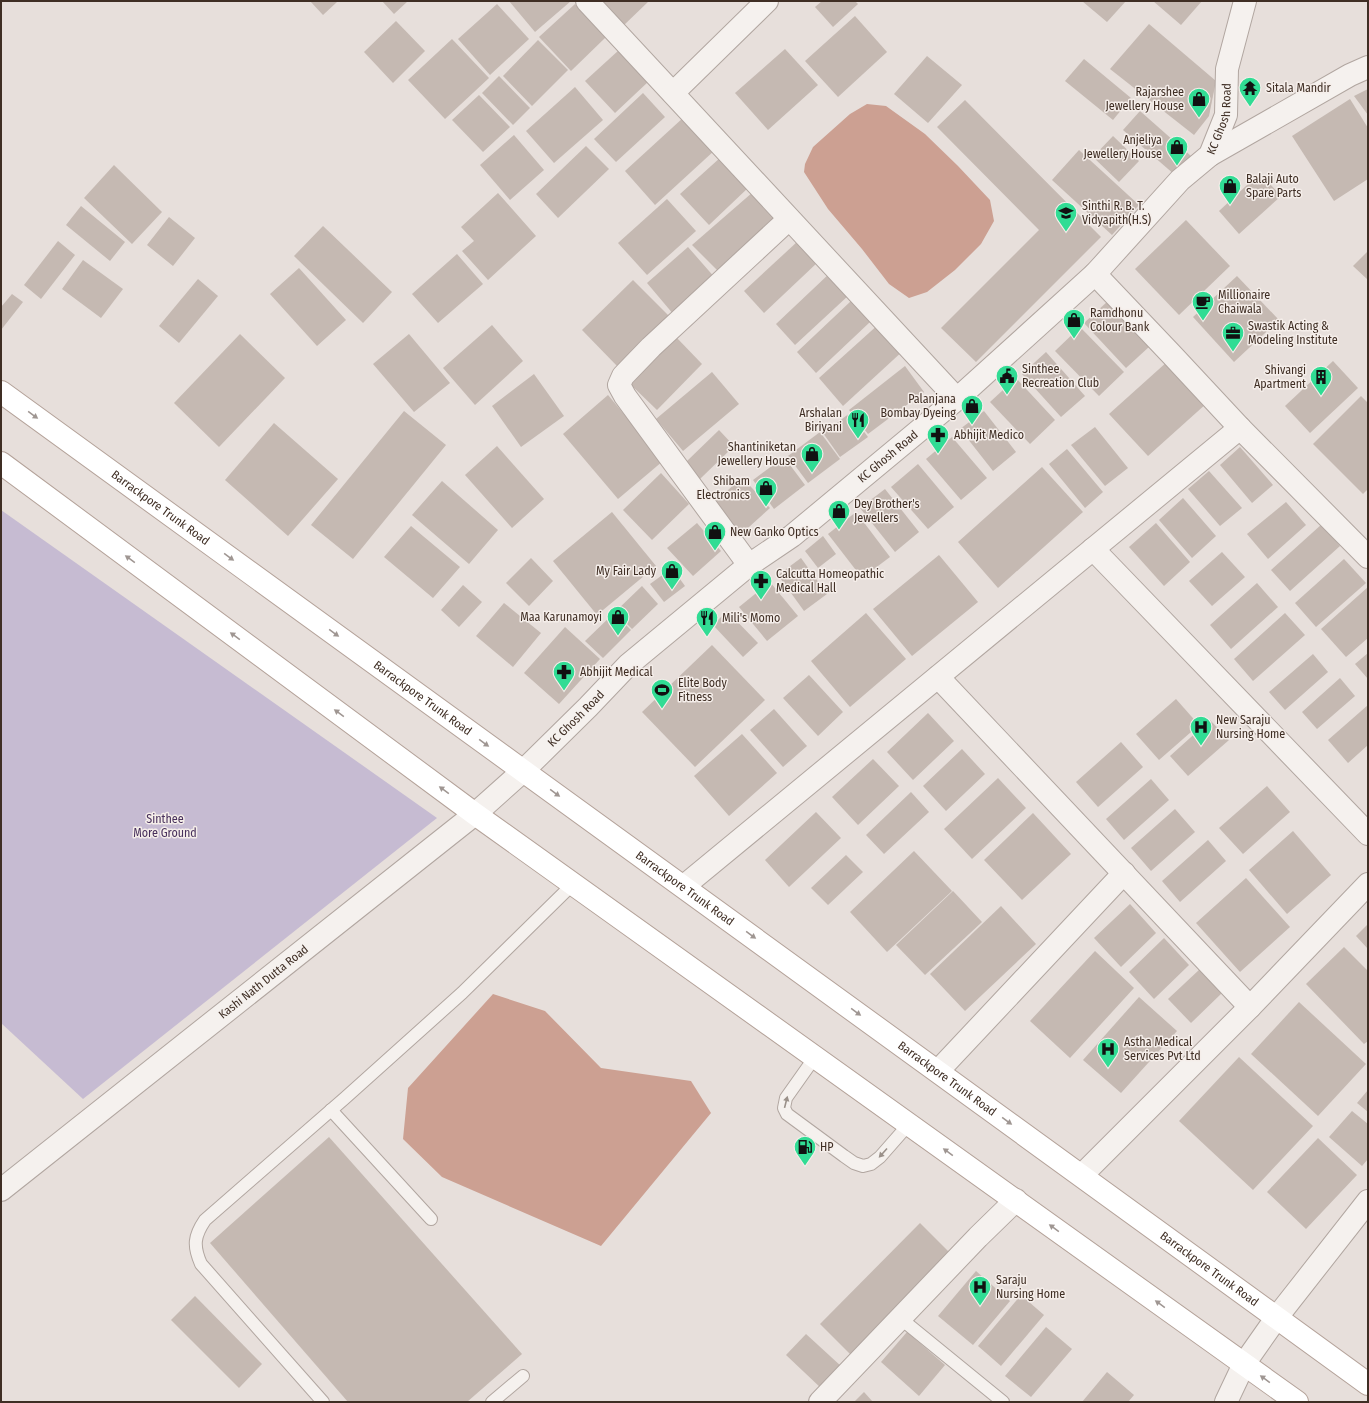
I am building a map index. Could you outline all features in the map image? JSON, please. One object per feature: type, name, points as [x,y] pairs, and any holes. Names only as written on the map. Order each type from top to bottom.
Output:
[{"type":"main road","name":"Barrackpore Trunk Road","points":[[1,392],[684,886],[1368,1384]]},
{"type":"main road","points":[[1,463],[475,814],[1297,1402]]},
{"type":"street","points":[[588,1],[956,399]]},
{"type":"street","points":[[673,94],[767,1]]},
{"type":"street","name":"KC Ghosh Road","points":[[523,771],[628,665],[749,565],[792,536],[956,399],[1095,274],[1180,180],[1210,156],[1226,115],[1228,68],[1245,1]]},
{"type":"street","points":[[1210,156],[1350,75],[1368,67]]},
{"type":"street","points":[[749,565],[618,385],[623,376],[651,347],[789,219]]},
{"type":"street","points":[[1095,274],[1240,428],[1368,557]]},
{"type":"street","points":[[684,886],[1240,428]]},
{"type":"street","points":[[1094,549],[1368,834]]},
{"type":"street","points":[[938,677],[1250,1007]]},
{"type":"street","name":"Kashi Nath Dutta Road","points":[[1,1190],[475,814],[523,771]]},
{"type":"street","points":[[938,1071],[1124,873]]},
{"type":"street","points":[[1082,1175],[1250,1007],[1368,884]]},
{"type":"street","points":[[820,1402],[978,1237],[1016,1200]]},
{"type":"street","points":[[1226,1402],[1244,1364],[1277,1317],[1368,1201]]},
{"type":"lane","points":[[323,1402],[201,1264],[196,1253],[195,1242],[198,1229],[204,1220],[346,1098],[462,993],[573,884]]},
{"type":"lane","points":[[815,1057],[786,1098],[784,1108],[787,1114],[844,1156],[854,1163],[863,1166],[871,1164],[880,1157],[909,1124]]},
{"type":"lane","points":[[331,1110],[431,1219]]},
{"type":"lane","points":[[900,1318],[1003,1402]]},
{"type":"lane","points":[[492,1402],[523,1376]]},
{"type":"green space","name":"Sinthee More Ground","points":[[1,510],[437,818],[83,1099],[1,1023]]},
{"type":"shaded area","points":[[867,104],[886,106],[925,134],[990,200],[994,221],[981,244],[955,270],[927,292],[909,298],[889,284],[828,209],[804,172],[805,164],[813,147],[850,114]]},
{"type":"shaded area","points":[[493,994],[545,1011],[601,1068],[691,1081],[711,1113],[601,1246],[442,1177],[403,1139],[408,1088]]},
{"type":"building","points":[[310,1],[336,1],[337,2],[323,15]]},
{"type":"building","points":[[382,1],[408,1],[394,14]]},
{"type":"building","points":[[509,1],[571,1],[535,32]]},
{"type":"building","points":[[599,1],[649,1],[623,26]]},
{"type":"building","points":[[822,1],[855,1],[858,4],[833,27],[815,7]]},
{"type":"building","points":[[1082,1],[1126,1],[1107,22]]},
{"type":"building","points":[[1153,1],[1202,1],[1181,25]]},
{"type":"building","points":[[497,4],[529,39],[490,75],[458,39]]},
{"type":"building","points":[[575,4],[606,37],[571,71],[539,37]]},
{"type":"building","points":[[855,16],[887,52],[838,97],[805,61]]},
{"type":"building","points":[[396,21],[425,51],[393,83],[364,52]]},
{"type":"building","points":[[1149,24],[1216,81],[1209,116],[1194,135],[1110,69]]},
{"type":"building","points":[[452,39],[489,78],[445,119],[408,80]]},
{"type":"building","points":[[538,40],[568,70],[532,106],[503,76]]},
{"type":"building","points":[[785,49],[818,85],[768,130],[735,93]]},
{"type":"building","points":[[619,50],[649,81],[615,113],[585,81]]},
{"type":"building","points":[[927,56],[962,85],[928,123],[894,94]]},
{"type":"building","points":[[1084,59],[1131,98],[1113,120],[1065,81]]},
{"type":"building","points":[[499,76],[530,108],[513,125],[482,93]]},
{"type":"building","points":[[575,87],[603,120],[554,163],[526,131]]},
{"type":"building","points":[[1368,89],[1368,115],[1354,96]]},
{"type":"building","points":[[643,93],[665,117],[616,162],[594,139]]},
{"type":"building","points":[[479,95],[510,127],[483,152],[452,120]]},
{"type":"building","points":[[1350,99],[1368,128],[1368,179],[1334,201],[1292,136]]},
{"type":"building","name":"Sinthi R. B. T. Vidyapith(H.S)","points":[[965,100],[1101,237],[976,362],[941,328],[1039,230],[937,127]]},
{"type":"building","points":[[1140,111],[1191,156],[1175,175],[1123,130]]},
{"type":"building","points":[[684,117],[715,150],[655,205],[625,171]]},
{"type":"building","points":[[514,135],[544,170],[510,200],[480,165]]},
{"type":"building","points":[[1113,136],[1139,161],[1119,182],[1093,157]]},
{"type":"building","points":[[586,146],[609,169],[558,218],[536,194]]},
{"type":"building","points":[[1079,150],[1139,205],[1112,235],[1052,180]]},
{"type":"building","points":[[721,157],[749,187],[709,225],[680,194]]},
{"type":"building","points":[[114,165],[162,212],[132,244],[84,198]]},
{"type":"building","points":[[1260,173],[1281,196],[1239,234],[1219,211]]},
{"type":"building","points":[[753,192],[782,220],[723,276],[692,245]]},
{"type":"building","points":[[498,193],[536,236],[488,280],[462,251],[474,241],[461,227]]},
{"type":"building","points":[[667,199],[696,231],[647,275],[618,243]]},
{"type":"building","points":[[81,206],[125,242],[110,261],[66,225]]},
{"type":"building","points":[[169,217],[195,238],[173,266],[147,245]]},
{"type":"building","points":[[1186,220],[1230,266],[1179,315],[1135,269]]},
{"type":"building","points":[[323,226],[392,292],[363,323],[294,256]]},
{"type":"building","points":[[58,241],[75,255],[41,299],[24,285]]},
{"type":"building","points":[[798,241],[818,262],[764,313],[744,291]]},
{"type":"building","points":[[688,247],[716,279],[674,315],[647,283]]},
{"type":"building","points":[[1368,251],[1368,280],[1353,266]]},
{"type":"building","points":[[457,254],[483,284],[438,323],[412,294]]},
{"type":"building","points":[[83,260],[123,289],[101,318],[62,289]]},
{"type":"building","points":[[299,268],[346,320],[317,346],[270,294]]},
{"type":"building","points":[[830,273],[849,295],[795,345],[776,324]]},
{"type":"building","points":[[1237,276],[1279,320],[1234,362],[1193,317]]},
{"type":"building","points":[[198,279],[218,296],[179,343],[159,326]]},
{"type":"building","points":[[633,280],[670,317],[618,367],[582,330]]},
{"type":"building","points":[[12,294],[23,302],[1,330],[1,307]]},
{"type":"building","points":[[851,301],[870,322],[816,373],[797,352]]},
{"type":"building","points":[[1108,301],[1150,346],[1126,368],[1084,323]]},
{"type":"building","points":[[880,323],[905,349],[843,406],[819,378]]},
{"type":"building","points":[[492,325],[523,361],[475,405],[443,368]]},
{"type":"building","points":[[1080,327],[1124,372],[1099,396],[1055,351]]},
{"type":"building","points":[[240,334],[285,378],[219,447],[174,403]]},
{"type":"building","points":[[409,334],[450,383],[414,412],[373,364]]},
{"type":"building","points":[[676,337],[702,364],[657,410],[628,382]]},
{"type":"building","points":[[1046,352],[1085,396],[1061,417],[1022,374]]},
{"type":"building","points":[[1168,361],[1207,403],[1148,456],[1109,414]]},
{"type":"building","name":"Shivangi Apartment","points":[[1333,361],[1358,388],[1310,433],[1285,406]]},
{"type":"building","points":[[905,366],[924,392],[868,434],[849,410]]},
{"type":"building","points":[[712,372],[739,404],[683,451],[656,419]]},
{"type":"building","points":[[534,374],[564,416],[521,447],[492,406]]},
{"type":"building","points":[[1016,378],[1055,420],[1030,444],[990,402]]},
{"type":"building","points":[[608,395],[663,461],[618,499],[563,434]]},
{"type":"building","points":[[1361,396],[1368,403],[1368,489],[1363,494],[1313,444]]},
{"type":"building","points":[[404,411],[446,445],[353,559],[311,525]]},
{"type":"building","points":[[984,411],[1016,452],[993,471],[960,429]]},
{"type":"building","points":[[850,413],[868,437],[840,457],[823,433]]},
{"type":"building","points":[[274,423],[338,479],[288,536],[225,480]]},
{"type":"building","points":[[1095,427],[1128,468],[1105,486],[1071,445]]},
{"type":"building","points":[[719,430],[734,446],[700,479],[685,463]]},
{"type":"building","points":[[820,432],[840,459],[808,483],[788,456]]},
{"type":"building","points":[[952,437],[987,478],[961,500],[926,459]]},
{"type":"building","points":[[497,446],[544,499],[512,528],[465,475]]},
{"type":"building","points":[[1240,447],[1273,485],[1252,503],[1220,465]]},
{"type":"building","points":[[1067,449],[1103,492],[1085,508],[1049,464]]},
{"type":"building","points":[[784,457],[805,485],[774,509],[753,480]]},
{"type":"building","points":[[918,464],[954,507],[928,529],[891,487]]},
{"type":"building","points":[[1042,467],[1083,512],[998,588],[958,542]]},
{"type":"building","points":[[1209,471],[1242,508],[1220,526],[1188,489]]},
{"type":"building","points":[[661,473],[689,504],[652,540],[623,510]]},
{"type":"building","points":[[742,477],[770,508],[739,536],[711,506]]},
{"type":"building","points":[[442,481],[498,530],[469,564],[412,515]]},
{"type":"building","points":[[885,489],[919,532],[895,552],[860,508]]},
{"type":"building","points":[[1183,498],[1216,536],[1192,558],[1159,520]]},
{"type":"building","points":[[1286,502],[1306,525],[1268,559],[1247,534]]},
{"type":"building","points":[[612,512],[656,566],[597,615],[553,561]]},
{"type":"building","points":[[856,512],[890,557],[862,578],[828,534]]},
{"type":"building","points":[[697,523],[721,551],[693,576],[667,548]]},
{"type":"building","points":[[1156,523],[1190,562],[1164,586],[1129,547]]},
{"type":"building","points":[[1322,524],[1340,546],[1290,591],[1271,570]]},
{"type":"building","points":[[411,526],[460,567],[433,598],[384,557]]},
{"type":"building","points":[[823,536],[836,554],[818,568],[805,551]]},
{"type":"building","points":[[1222,552],[1245,577],[1212,606],[1189,581]]},
{"type":"building","points":[[939,555],[978,602],[912,656],[873,609]]},
{"type":"building","points":[[531,558],[553,581],[529,606],[506,583]]},
{"type":"building","points":[[801,558],[827,594],[804,611],[778,575]]},
{"type":"building","points":[[1344,559],[1366,583],[1316,627],[1295,603]]},
{"type":"building","points":[[672,568],[685,586],[664,602],[650,584]]},
{"type":"building","points":[[770,582],[798,616],[767,641],[739,607]]},
{"type":"building","points":[[1257,583],[1278,607],[1231,649],[1210,625]]},
{"type":"building","points":[[463,585],[482,602],[459,627],[441,610]]},
{"type":"building","points":[[642,586],[658,604],[632,629],[615,612]]},
{"type":"building","points":[[1368,587],[1368,638],[1346,657],[1321,629]]},
{"type":"building","points":[[504,603],[541,633],[513,667],[476,636]]},
{"type":"building","points":[[727,611],[758,643],[743,657],[713,625]]},
{"type":"building","points":[[614,613],[631,630],[603,658],[585,641]]},
{"type":"building","points":[[866,613],[906,659],[850,707],[811,661]]},
{"type":"building","points":[[1285,613],[1305,635],[1253,681],[1234,659]]},
{"type":"building","points":[[565,627],[600,659],[559,704],[524,673]]},
{"type":"building","points":[[712,645],[765,700],[695,767],[642,712]]},
{"type":"building","points":[[1368,653],[1368,679],[1355,664]]},
{"type":"building","points":[[1313,654],[1328,672],[1285,710],[1269,692]]},
{"type":"building","points":[[809,675],[843,712],[818,736],[783,698]]},
{"type":"building","points":[[1340,678],[1355,696],[1317,729],[1302,712]]},
{"type":"building","points":[[1176,699],[1199,725],[1159,760],[1136,734]]},
{"type":"building","points":[[1368,705],[1368,745],[1348,763],[1328,740]]},
{"type":"building","points":[[774,709],[807,746],[783,767],[750,730]]},
{"type":"building","points":[[928,713],[954,741],[913,780],[887,752]]},
{"type":"building","points":[[1210,720],[1229,740],[1188,776],[1170,756]]},
{"type":"building","points":[[742,734],[777,773],[729,816],[694,776]]},
{"type":"building","points":[[1121,742],[1143,767],[1098,807],[1076,782]]},
{"type":"building","points":[[962,749],[985,774],[946,811],[923,786]]},
{"type":"building","points":[[873,759],[899,786],[858,825],[832,797]]},
{"type":"building","points":[[998,778],[1026,808],[972,859],[944,829]]},
{"type":"building","points":[[1151,779],[1169,800],[1124,840],[1106,819]]},
{"type":"building","points":[[1267,786],[1290,812],[1243,854],[1219,828]]},
{"type":"building","points":[[911,792],[929,812],[884,854],[866,835]]},
{"type":"building","points":[[1175,809],[1195,832],[1151,871],[1131,848]]},
{"type":"building","points":[[816,812],[841,838],[789,887],[765,860]]},
{"type":"building","points":[[1033,813],[1071,854],[1022,900],[984,860]]},
{"type":"building","points":[[1293,831],[1331,875],[1287,914],[1249,870]]},
{"type":"building","points":[[1208,840],[1226,861],[1180,902],[1162,881]]},
{"type":"building","points":[[914,851],[952,891],[887,952],[850,912]]},
{"type":"building","points":[[846,855],[863,872],[828,905],[811,888]]},
{"type":"building","points":[[1246,878],[1290,927],[1240,972],[1196,923]]},
{"type":"building","points":[[953,891],[982,922],[925,975],[896,945]]},
{"type":"building","points":[[1130,904],[1156,933],[1121,967],[1094,938]]},
{"type":"building","points":[[1001,906],[1036,944],[965,1011],[930,974]]},
{"type":"building","points":[[1368,924],[1368,949],[1356,936]]},
{"type":"building","points":[[1164,938],[1189,965],[1154,999],[1129,972]]},
{"type":"building","points":[[1344,947],[1368,971],[1368,1041],[1364,1044],[1306,984]]},
{"type":"building","points":[[1095,951],[1134,988],[1070,1058],[1030,1021]]},
{"type":"building","points":[[1200,969],[1222,993],[1191,1023],[1168,999]]},
{"type":"building","points":[[1139,997],[1177,1031],[1121,1093],[1083,1060]]},
{"type":"building","points":[[1299,1002],[1366,1064],[1318,1116],[1251,1054]]},
{"type":"building","points":[[1239,1057],[1313,1126],[1253,1190],[1179,1121]]},
{"type":"building","points":[[1368,1090],[1368,1112],[1357,1103]]},
{"type":"building","points":[[1352,1111],[1368,1124],[1368,1159],[1362,1166],[1329,1137]]},
{"type":"building","points":[[329,1137],[522,1354],[467,1402],[348,1402],[210,1243]]},
{"type":"building","points":[[1318,1138],[1357,1175],[1306,1229],[1267,1192]]},
{"type":"building","points":[[920,1223],[952,1255],[851,1355],[820,1324]]},
{"type":"building","points":[[976,1271],[1010,1301],[973,1345],[938,1316]]},
{"type":"building","points":[[1021,1295],[1044,1315],[1001,1366],[978,1346]]},
{"type":"building","points":[[195,1296],[262,1364],[239,1388],[171,1320]]},
{"type":"building","points":[[1046,1327],[1072,1349],[1031,1397],[1005,1376]]},
{"type":"building","points":[[907,1332],[945,1365],[919,1396],[881,1362]]},
{"type":"building","points":[[806,1334],[842,1367],[822,1389],[786,1355]]},
{"type":"building","points":[[1107,1372],[1134,1395],[1128,1402],[1082,1402]]},
{"type":"building","points":[[864,1392],[873,1402],[854,1402]]},
{"type":"place","name":"Sitala Mandir","points":[[1250,108]]},
{"type":"place","name":"Rajarshee Jewellery House","points":[[1199,118]]},
{"type":"place","name":"Anjeliya Jewellery House","points":[[1177,166]]},
{"type":"place","name":"Balaji Auto Spare Parts","points":[[1230,206]]},
{"type":"place","name":"Sinthi R. B. T. Vidyapith(H.S)","points":[[1066,232]]},
{"type":"place","name":"Millionaire Chaiwala","points":[[1203,322]]},
{"type":"place","name":"Ramdhonu Colour Bank","points":[[1074,340]]},
{"type":"place","name":"Swastik Acting & Modeling Institute","points":[[1233,352]]},
{"type":"place","name":"Sinthee Recreation Club","points":[[1007,396]]},
{"type":"place","name":"Shivangi Apartment","points":[[1321,396]]},
{"type":"place","name":"Palanjana Bombay Dyeing","points":[[972,426]]},
{"type":"place","name":"Arshalan Biriyani","points":[[858,440]]},
{"type":"place","name":"Abhijit Medico","points":[[938,454]]},
{"type":"place","name":"Shantiniketan Jewellery House","points":[[812,474]]},
{"type":"place","name":"Shibam Electronics","points":[[766,508]]},
{"type":"place","name":"Dey Brother's Jewellers","points":[[839,530]]},
{"type":"place","name":"New Ganko Optics","points":[[715,552]]},
{"type":"place","name":"My Fair Lady","points":[[672,590]]},
{"type":"place","name":"Calcutta Homeopathic Medical Hall","points":[[761,600]]},
{"type":"place","name":"Maa Karunamoyi","points":[[618,636]]},
{"type":"place","name":"Mili's Momo","points":[[707,638]]},
{"type":"place","name":"Abhijit Medical","points":[[564,692]]},
{"type":"place","name":"Elite Body Fitness","points":[[662,710]]},
{"type":"place","name":"New Saraju Nursing Home","points":[[1201,746]]},
{"type":"place","name":"Astha Medical Services Pvt Ltd","points":[[1108,1068]]},
{"type":"place","name":"HP","points":[[805,1166]]},
{"type":"place","name":"Saraju Nursing Home","points":[[980,1306]]}]
